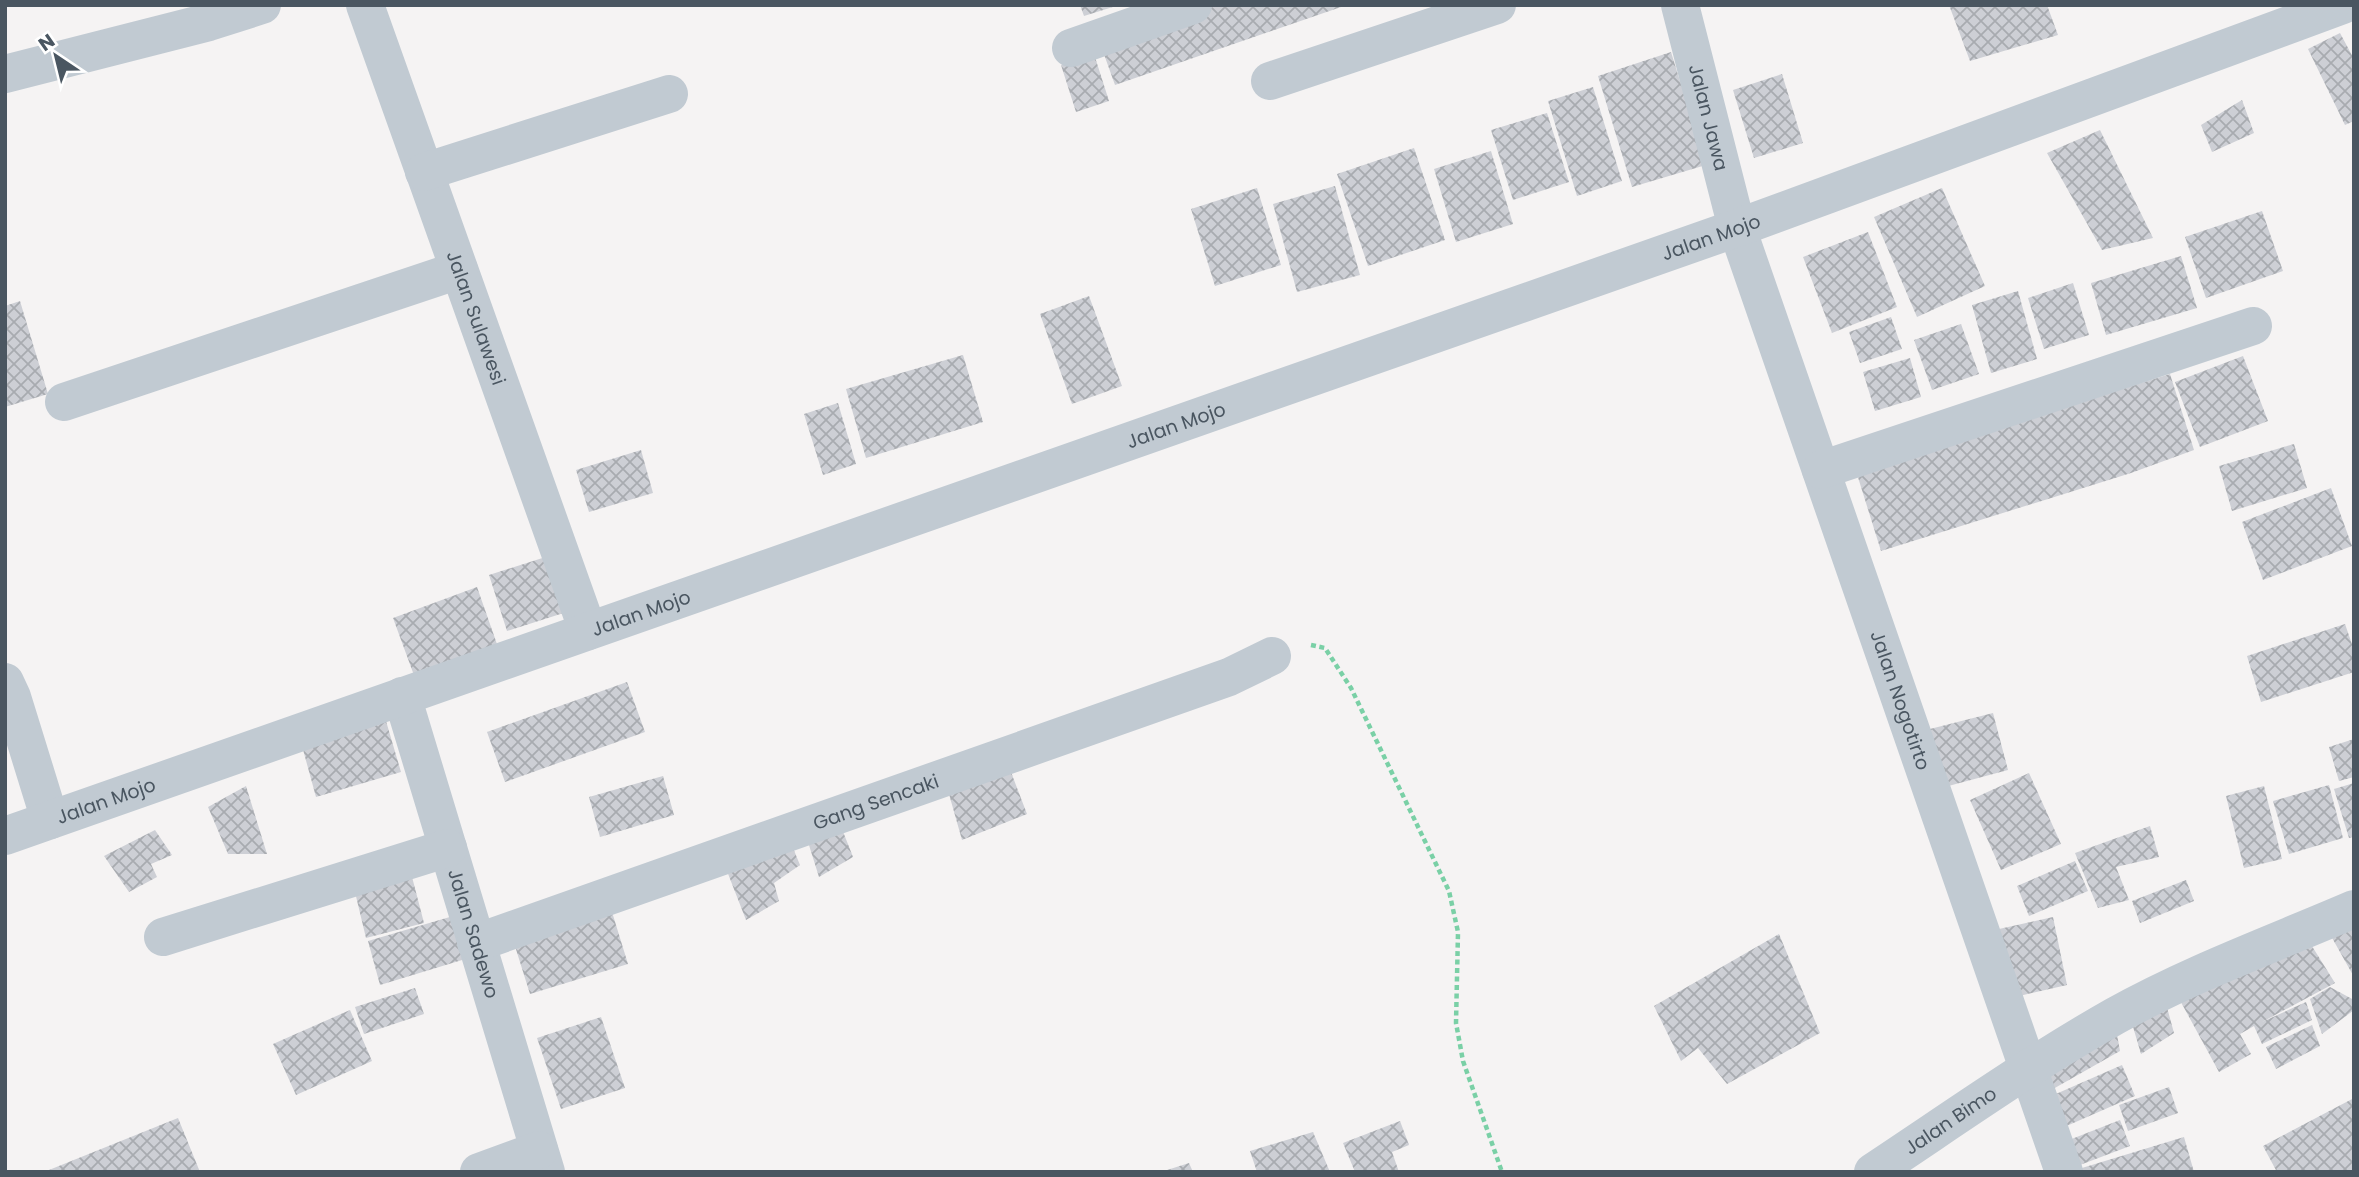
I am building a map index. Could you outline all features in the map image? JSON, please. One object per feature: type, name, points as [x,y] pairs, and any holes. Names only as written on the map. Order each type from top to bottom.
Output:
[{"type":"street","points":[[5,74],[209,22],[262,5]]},
{"type":"street","name":"Jalan Sulawesi","points":[[365,5],[588,631]]},
{"type":"street","points":[[1071,48],[1194,5]]},
{"type":"street","points":[[1270,81],[1497,5]]},
{"type":"street","name":"Jalan Jawa","points":[[1680,5],[1737,228]]},
{"type":"street","name":"Jalan Mojo","points":[[5,836],[1737,228],[2343,5]]},
{"type":"street","points":[[424,172],[669,94]]},
{"type":"street","name":"Jalan Nogotirto","points":[[1737,228],[2064,1172]]},
{"type":"street","points":[[64,402],[460,270]]},
{"type":"street","points":[[1821,470],[2253,326]]},
{"type":"street","name":"Gang Sencaki","points":[[477,943],[1229,677],[1272,656]]},
{"type":"street","points":[[5,682],[50,820]]},
{"type":"street","name":"Jalan Sadewo","points":[[402,696],[542,1161]]},
{"type":"street","points":[[163,937],[448,848]]},
{"type":"street","name":"Jalan Bimo","points":[[1873,1172],[2116,1015],[2354,909]]},
{"type":"street","points":[[479,1172],[542,1161]]},
{"type":"path","points":[[1272,656],[1312,645],[1325,648],[1331,656],[1351,688],[1389,764],[1448,891],[1458,932],[1456,1023],[1464,1061],[1502,1172]]},
{"type":"building","points":[[1080,5],[1116,5],[1116,6],[1084,16]]},
{"type":"building","points":[[1218,5],[1344,6],[1115,85],[1101,46]]},
{"type":"building","points":[[1949,5],[2047,5],[2058,35],[1970,61]]},
{"type":"building","points":[[2340,33],[2354,59],[2354,121],[2345,125],[2308,49]]},
{"type":"building","points":[[1671,52],[1706,165],[1632,187],[1598,76]]},
{"type":"building","points":[[1094,54],[1109,101],[1076,112],[1061,65]]},
{"type":"building","points":[[1782,74],[1803,143],[1754,158],[1733,90]]},
{"type":"building","points":[[1593,87],[1622,181],[1577,196],[1548,101]]},
{"type":"building","points":[[2242,100],[2254,133],[2212,152],[2201,125]]},
{"type":"building","points":[[1547,113],[1569,182],[1513,200],[1491,130]]},
{"type":"building","points":[[2100,130],[2153,238],[2102,250],[2047,153]]},
{"type":"building","points":[[1414,148],[1445,240],[1368,266],[1337,174]]},
{"type":"building","points":[[1491,151],[1513,224],[1456,242],[1434,169]]},
{"type":"building","points":[[1335,186],[1360,275],[1297,292],[1273,204]]},
{"type":"building","points":[[1257,188],[1281,265],[1215,286],[1191,209]]},
{"type":"building","points":[[1942,188],[1985,286],[1917,317],[1874,217]]},
{"type":"building","points":[[2262,211],[2283,271],[2206,298],[2185,237]]},
{"type":"building","points":[[1868,232],[1897,307],[1832,333],[1803,257]]},
{"type":"building","points":[[2181,256],[2197,308],[2106,335],[2091,283]]},
{"type":"building","points":[[2073,283],[2089,335],[2044,349],[2028,298]]},
{"type":"building","points":[[2018,291],[2037,359],[1991,373],[1972,305]]},
{"type":"building","points":[[1089,296],[1122,386],[1072,404],[1040,314]]},
{"type":"building","points":[[20,301],[48,394],[5,407],[5,306]]},
{"type":"building","points":[[1891,317],[1902,349],[1860,363],[1849,332]]},
{"type":"building","points":[[1961,324],[1979,374],[1932,390],[1914,340]]},
{"type":"building","points":[[963,355],[983,422],[866,458],[846,389]]},
{"type":"building","points":[[2243,356],[2268,421],[2200,447],[2175,382]]},
{"type":"building","points":[[1910,358],[1921,397],[1875,411],[1863,372]]},
{"type":"building","points":[[2170,374],[2194,450],[2131,473],[1881,551],[1856,471]]},
{"type":"building","points":[[838,403],[856,464],[823,475],[804,414]]},
{"type":"building","points":[[2294,444],[2307,488],[2232,511],[2219,466]]},
{"type":"building","points":[[641,450],[653,493],[589,512],[576,470]]},
{"type":"building","points":[[2331,488],[2352,546],[2263,580],[2242,522]]},
{"type":"building","points":[[555,554],[573,610],[507,631],[489,575]]},
{"type":"building","points":[[477,587],[498,647],[415,678],[393,618]]},
{"type":"building","points":[[2345,624],[2354,650],[2354,672],[2261,702],[2247,656]]},
{"type":"building","points":[[627,682],[645,732],[505,782],[487,732]]},
{"type":"building","points":[[1993,713],[2008,770],[1941,788],[1926,730]]},
{"type":"building","points":[[386,721],[401,772],[316,797],[302,746]]},
{"type":"building","points":[[2354,739],[2354,777],[2339,781],[2329,747]]},
{"type":"building","points":[[1011,772],[1027,814],[962,840],[947,787]]},
{"type":"building","points":[[2029,773],[2061,844],[2001,870],[1970,800]]},
{"type":"building","points":[[663,776],[674,815],[600,837],[589,797]]},
{"type":"building","points":[[2354,783],[2354,837],[2349,838],[2334,789]]},
{"type":"building","points":[[2329,785],[2343,838],[2289,854],[2273,801]]},
{"type":"building","points":[[246,786],[267,854],[228,854],[208,807]]},
{"type":"building","points":[[2264,786],[2282,859],[2244,868],[2226,796]]},
{"type":"building","points":[[2150,826],[2159,857],[2116,867],[2129,900],[2098,908],[2075,853]]},
{"type":"building","points":[[842,829],[853,857],[819,877],[808,842]]},
{"type":"building","points":[[155,830],[172,855],[151,864],[157,877],[129,892],[104,856]]},
{"type":"building","points":[[793,848],[800,865],[774,883],[779,901],[746,920],[725,866]]},
{"type":"building","points":[[2075,861],[2088,891],[2029,916],[2017,886]]},
{"type":"building","points":[[411,873],[424,923],[366,938],[354,888]]},
{"type":"building","points":[[2186,880],[2194,901],[2140,923],[2132,901]]},
{"type":"building","points":[[612,912],[628,964],[530,994],[514,943]]},
{"type":"building","points":[[460,914],[472,957],[380,985],[368,941]]},
{"type":"building","points":[[2053,917],[2067,985],[2015,997],[1999,929]]},
{"type":"building","points":[[2354,923],[2354,977],[2331,936]]},
{"type":"building","points":[[1779,934],[1820,1033],[1727,1084],[1698,1048],[1681,1061],[1654,1006]]},
{"type":"building","points":[[2305,935],[2335,983],[2262,1022],[2306,1002],[2312,1020],[2262,1044],[2254,1026],[2240,1034],[2251,1054],[2219,1072],[2176,993]]},
{"type":"building","points":[[2330,987],[2354,1000],[2354,1010],[2322,1034],[2310,999]]},
{"type":"building","points":[[415,988],[424,1014],[364,1034],[355,1007]]},
{"type":"building","points":[[2165,1000],[2174,1033],[2141,1054],[2131,1020]]},
{"type":"building","points":[[350,1010],[372,1061],[296,1095],[273,1044]]},
{"type":"building","points":[[601,1017],[625,1088],[561,1109],[537,1038]]},
{"type":"building","points":[[2114,1018],[2120,1051],[2046,1093],[2035,1067]]},
{"type":"building","points":[[2312,1025],[2320,1046],[2276,1069],[2266,1047]]},
{"type":"building","points":[[2122,1065],[2135,1096],[2062,1128],[2049,1097]]},
{"type":"building","points":[[2169,1087],[2178,1113],[2128,1131],[2119,1105]]},
{"type":"building","points":[[2354,1098],[2354,1169],[2349,1172],[2277,1172],[2263,1146]]},
{"type":"building","points":[[178,1118],[200,1172],[44,1172]]},
{"type":"building","points":[[2120,1120],[2130,1146],[2072,1168],[2064,1142]]},
{"type":"building","points":[[1400,1121],[1409,1145],[1392,1152],[1399,1172],[1355,1172],[1343,1143]]},
{"type":"building","points":[[1313,1132],[1330,1172],[1257,1172],[1250,1151]]},
{"type":"building","points":[[2184,1137],[2194,1172],[2072,1172],[2072,1171]]},
{"type":"building","points":[[1189,1163],[1193,1172],[1164,1172],[1164,1171]]}]
